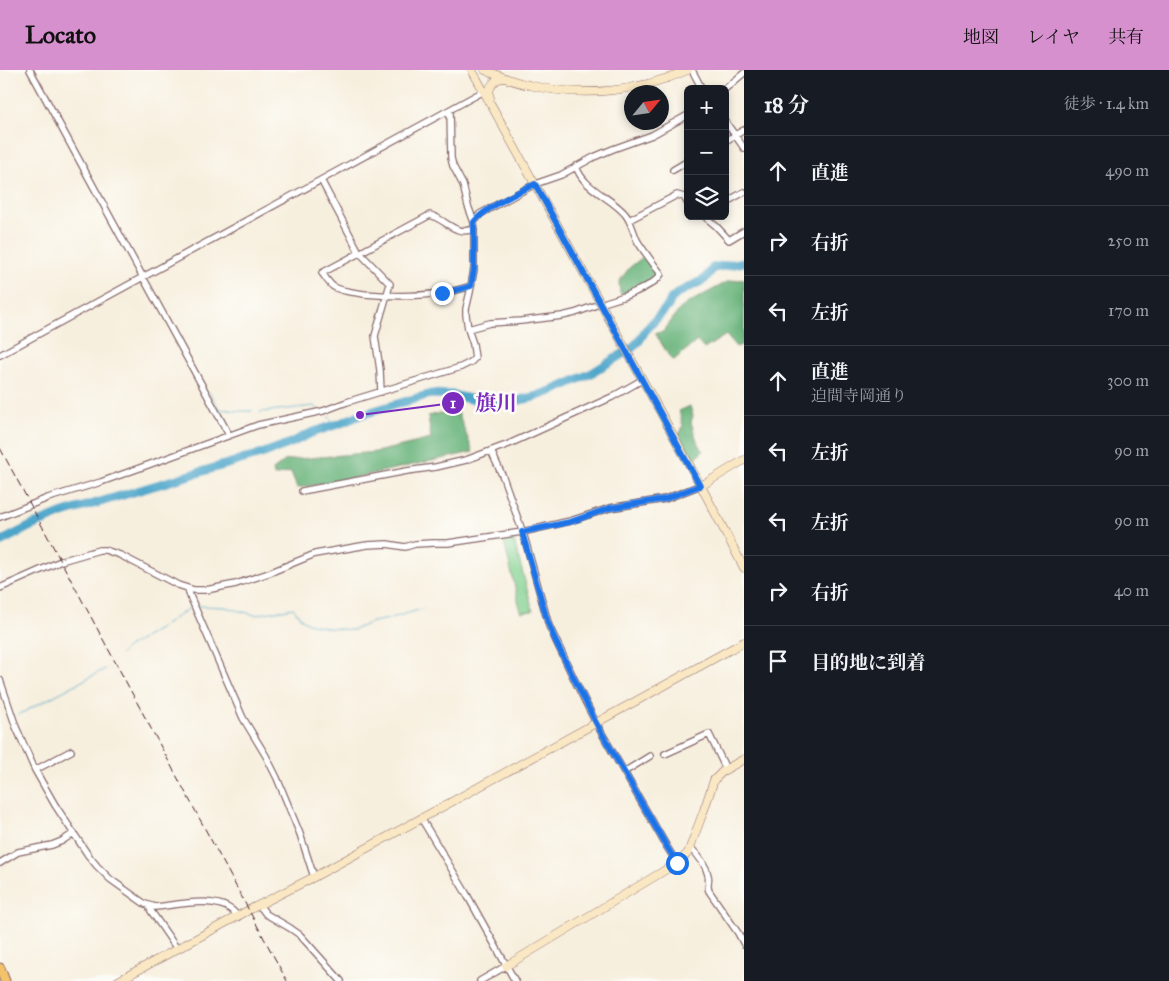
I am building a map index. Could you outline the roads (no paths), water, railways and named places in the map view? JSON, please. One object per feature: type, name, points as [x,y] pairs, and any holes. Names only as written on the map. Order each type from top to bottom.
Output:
[{"type":"main road","points":[[0,968],[5,981]]},
{"type":"street","points":[[30,70],[228,435]]},
{"type":"street","points":[[472,70],[744,568]]},
{"type":"street","points":[[485,70],[527,85],[549,90],[591,92],[636,87],[688,70]]},
{"type":"street","points":[[692,70],[700,85]]},
{"type":"street","points":[[729,86],[744,73]]},
{"type":"street","points":[[492,105],[489,92],[490,86],[498,79],[506,78]]},
{"type":"street","points":[[0,354],[484,92]]},
{"type":"street","points":[[0,517],[48,498],[101,482],[258,425],[322,411],[461,367],[471,362],[475,358],[475,352],[468,329],[466,309],[474,269],[474,222],[463,185],[451,158],[450,110]]},
{"type":"street","points":[[474,222],[486,210],[535,184],[561,175],[613,149],[652,135],[684,118]]},
{"type":"street","points":[[729,127],[744,148]]},
{"type":"street","points":[[729,138],[744,130]]},
{"type":"street","points":[[673,170],[684,163]]},
{"type":"street","points":[[576,166],[580,175],[588,184],[625,214],[637,241],[660,274],[657,280],[644,287],[623,297],[606,302]]},
{"type":"street","points":[[320,180],[359,252],[390,284],[375,336],[381,392]]},
{"type":"street","points":[[729,200],[744,192]]},
{"type":"street","points":[[629,220],[678,195],[684,197]]},
{"type":"street","points":[[471,286],[442,293],[387,296],[340,290],[331,286],[322,273],[430,214],[458,230],[474,229]]},
{"type":"street","points":[[711,220],[729,240],[744,231]]},
{"type":"street","points":[[468,329],[490,323],[562,316],[594,306]]},
{"type":"street","points":[[302,492],[466,460],[518,440],[612,398],[642,379]]},
{"type":"street","points":[[491,451],[503,477],[522,532],[548,623],[596,723],[677,863]]},
{"type":"street","points":[[0,588],[61,561],[104,550],[120,555],[174,584],[188,589],[200,591],[220,588],[269,573],[315,554],[366,545],[387,544],[405,546],[448,543],[522,532],[570,522],[610,508],[659,500],[700,486],[744,460]]},
{"type":"street","points":[[188,589],[243,718],[266,756],[281,786],[314,877]]},
{"type":"street","points":[[118,981],[314,877],[744,642]]},
{"type":"street","points":[[0,680],[16,727],[35,770],[55,805],[88,855],[103,872],[138,900],[149,906],[208,903],[228,907],[238,916]]},
{"type":"street","points":[[665,754],[709,734],[726,769]]},
{"type":"street","points":[[35,770],[71,750]]},
{"type":"street","points":[[624,772],[650,756]]},
{"type":"street","points":[[480,981],[677,863],[688,853],[714,780],[726,769],[744,759]]},
{"type":"street","points":[[421,818],[466,893],[514,981]]},
{"type":"street","points":[[0,863],[18,852],[52,845],[74,833]]},
{"type":"street","points":[[690,847],[706,868],[709,877],[707,885],[709,891],[744,944]]},
{"type":"street","points":[[259,905],[266,914],[300,935],[341,981]]},
{"type":"street","points":[[149,906],[177,949]]},
{"type":"waterway","points":[[0,542],[31,526],[63,513],[264,453],[360,415],[431,394],[452,395],[501,404],[534,397],[554,390],[592,373],[632,348],[668,306],[671,299],[678,293],[705,279],[713,268],[744,262]]},
{"type":"waterway","points":[[209,392],[219,409],[252,411]]},
{"type":"waterway","points":[[260,412],[314,406],[318,409]]},
{"type":"waterway","points":[[328,416],[336,425]]},
{"type":"waterway","points":[[198,606],[225,607],[255,615],[293,608],[308,623],[327,628],[353,630],[372,622],[422,609]]},
{"type":"waterway","points":[[173,619],[191,607]]},
{"type":"waterway","points":[[165,625],[171,621]]},
{"type":"waterway","points":[[144,638],[162,627]]},
{"type":"waterway","points":[[120,655],[128,647],[142,639]]},
{"type":"waterway","points":[[18,715],[105,669]]},
{"type":"railway","points":[[0,448],[287,981]]},
{"type":"place","name":"旗川","points":[[360,415]]}]
